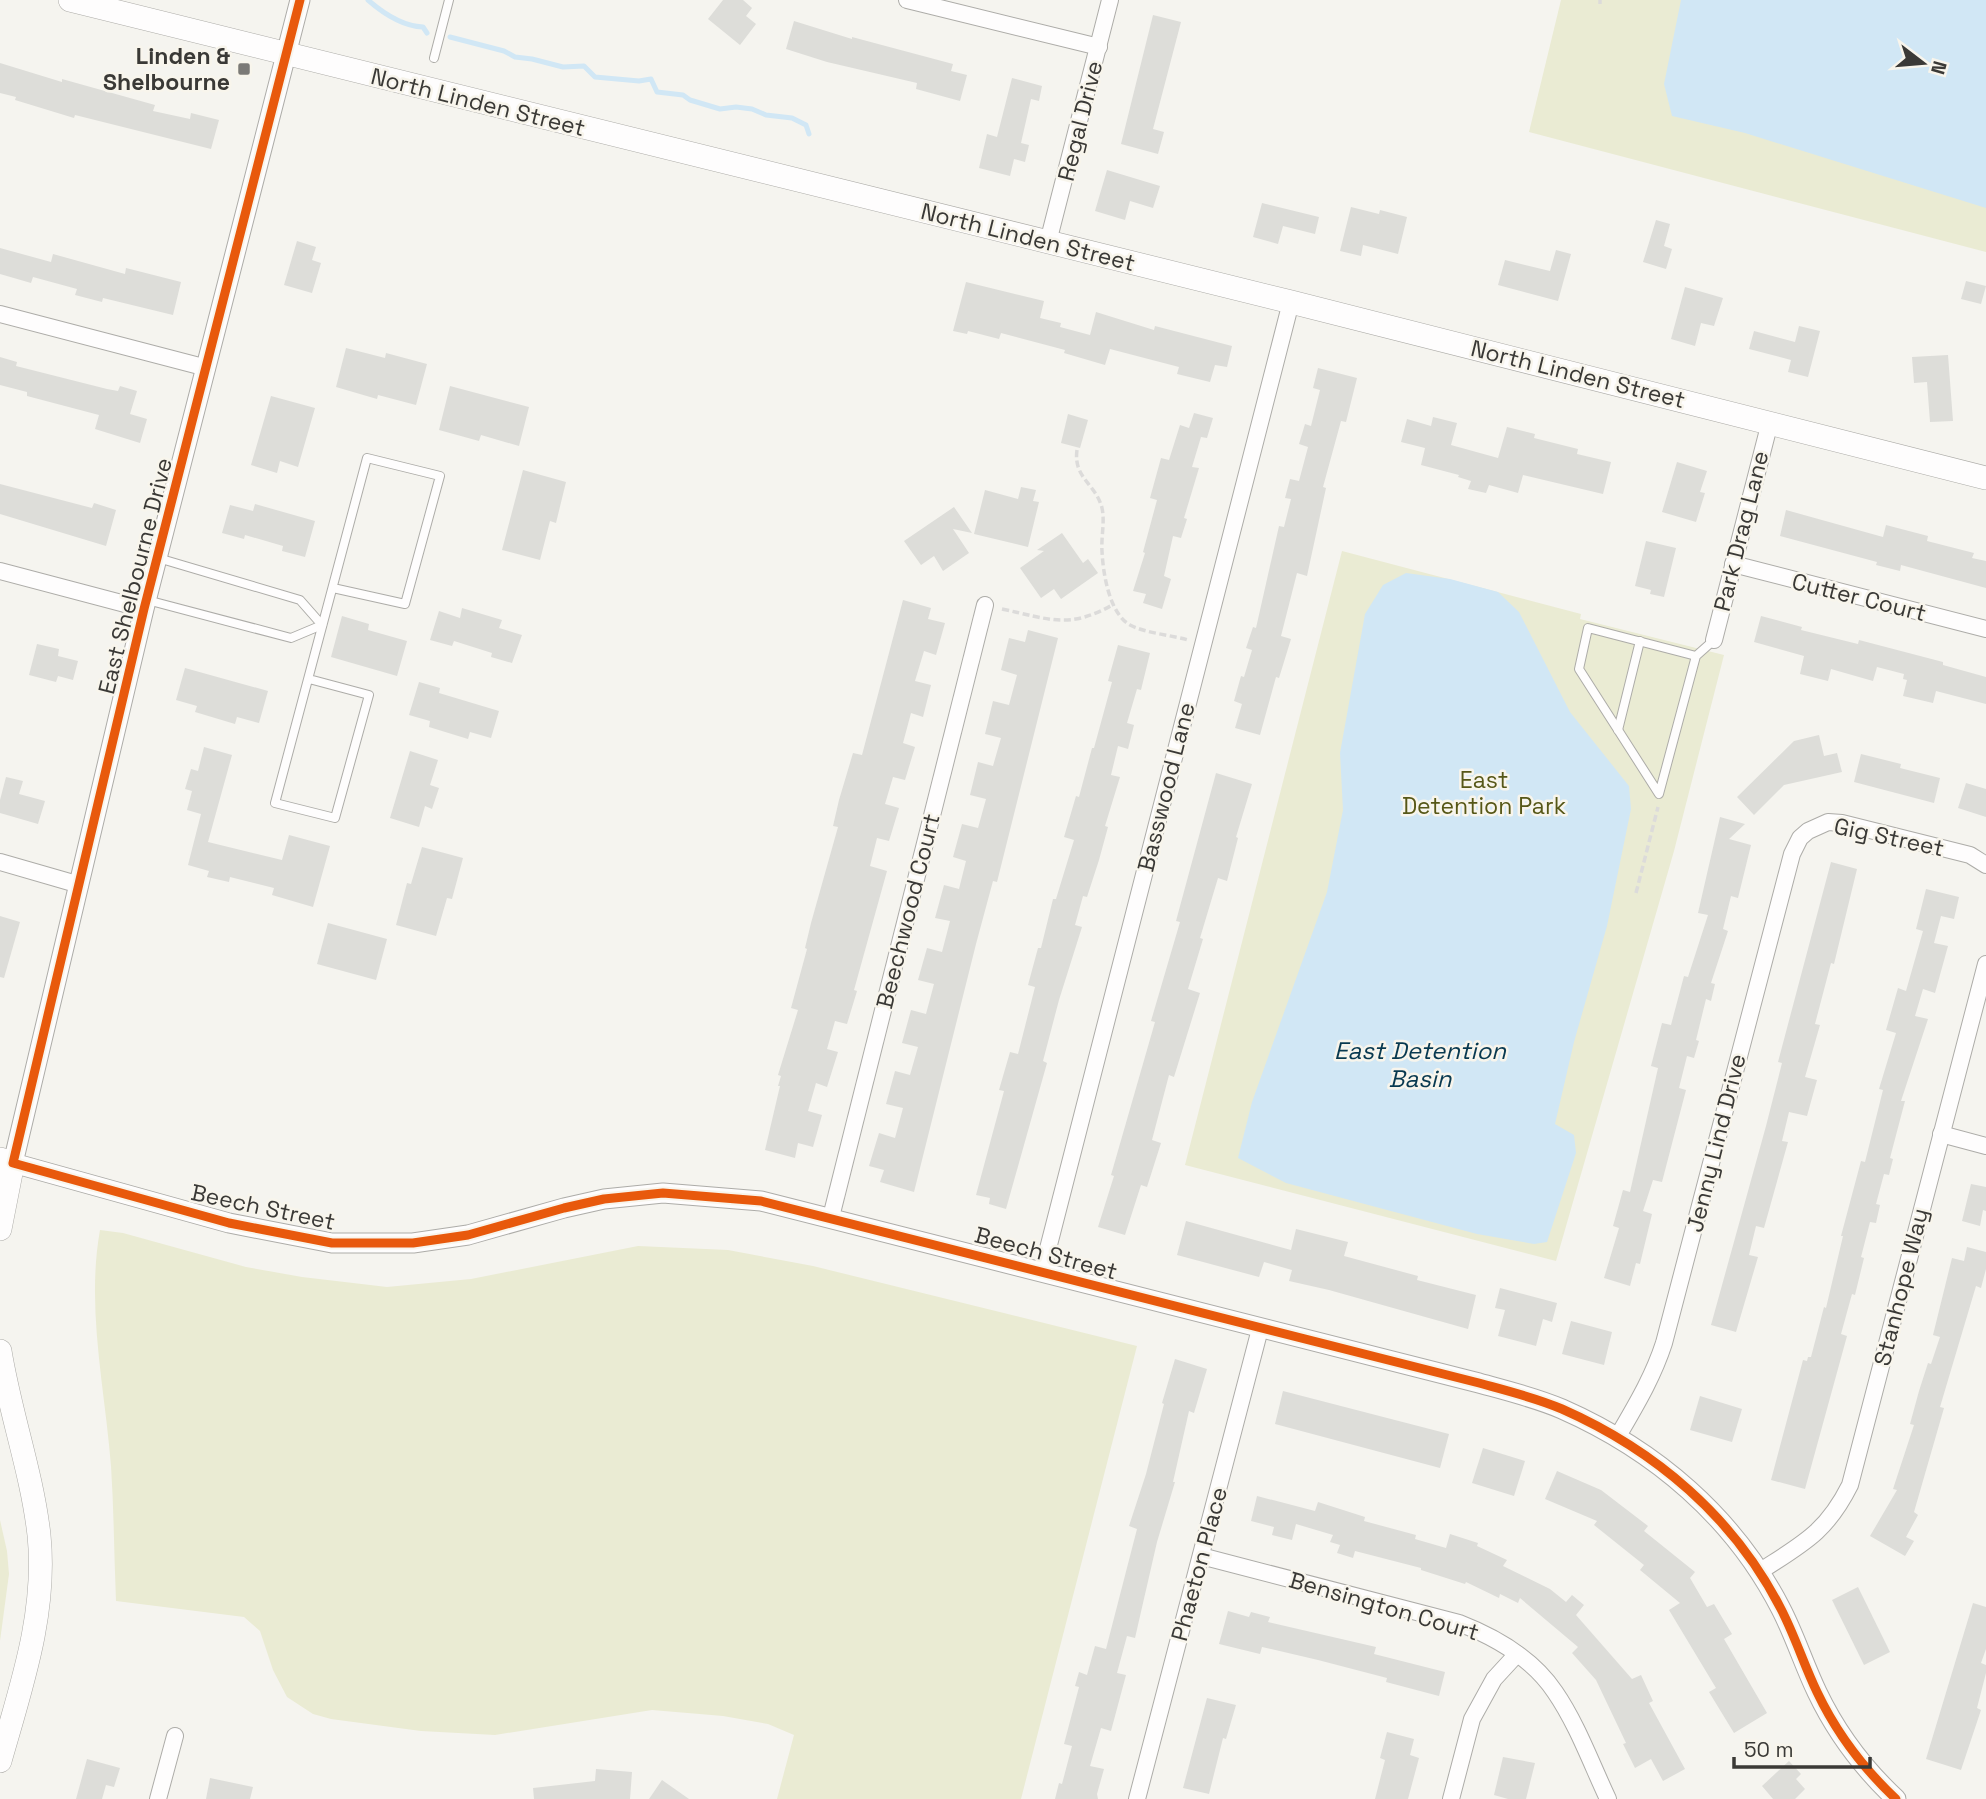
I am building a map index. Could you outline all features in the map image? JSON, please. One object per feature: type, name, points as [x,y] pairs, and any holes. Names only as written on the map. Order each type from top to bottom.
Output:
[{"type":"main road","name":"North Linden Street","points":[[70,0],[1291,302],[1986,478]]},
{"type":"main road","points":[[0,1230],[7,1161]]},
{"type":"main road","points":[[0,1351],[39,1536],[40,1569],[35,1632],[0,1761]]},
{"type":"street","name":"East Shelbourne Drive","points":[[7,1161],[80,885],[145,604],[300,0]]},
{"type":"street","points":[[907,0],[1099,47]]},
{"type":"street","name":"Regal Drive","points":[[1048,242],[1110,0]]},
{"type":"street","name":"Basswood Lane","points":[[1042,1272],[1291,302]]},
{"type":"street","points":[[0,314],[207,368]]},
{"type":"street","name":"Park Drag Lane","points":[[1714,640],[1770,422]]},
{"type":"street","name":"Cutter Court","points":[[1733,564],[1986,629]]},
{"type":"street","points":[[0,571],[145,604]]},
{"type":"street","name":"Beechwood Court","points":[[831,1217],[985,605]]},
{"type":"street","name":"Gig Street","points":[[1797,844],[1808,831],[1818,825],[1842,823],[1970,855],[1986,865]]},
{"type":"street","name":"Jenny Lind Drive","points":[[1618,1436],[1645,1391],[1664,1343],[1765,952],[1792,853],[1797,844]]},
{"type":"street","points":[[0,862],[80,885]]},
{"type":"street","name":"Stanhope Way","points":[[1759,1572],[1819,1531],[1838,1509],[1850,1485],[1986,964]]},
{"type":"street","points":[[1941,1134],[1986,1146]]},
{"type":"street","name":"Beech Street","points":[[7,1161],[229,1223],[332,1243],[413,1243],[468,1236],[590,1202],[663,1194],[722,1196],[761,1201],[1526,1396],[1559,1408],[1618,1436],[1655,1461],[1696,1495],[1733,1535],[1781,1608],[1817,1693],[1840,1733],[1877,1781],[1896,1799]]},
{"type":"street","name":"Phaeton Place","points":[[1138,1799],[1260,1329]]},
{"type":"street","name":"Bensington Court","points":[[1201,1556],[1460,1623],[1490,1635],[1517,1654],[1555,1690],[1608,1799]]},
{"type":"street","points":[[1451,1799],[1472,1719],[1493,1679],[1517,1654]]},
{"type":"street","points":[[158,1799],[175,1736]]},
{"type":"lane","points":[[434,58],[449,0]]},
{"type":"lane","points":[[309,680],[369,695],[335,818],[275,803],[367,458],[440,476],[405,604],[333,588]]},
{"type":"lane","points":[[158,558],[300,600],[322,625]]},
{"type":"lane","points":[[145,604],[291,638],[322,625]]},
{"type":"lane","points":[[1659,794],[1579,669],[1588,628],[1696,656]]},
{"type":"lane","points":[[1659,794],[1696,656],[1714,640]]},
{"type":"lane","points":[[1618,730],[1640,641]]},
{"type":"path","points":[[1077,450],[1076,465],[1101,504],[1104,519],[1103,570],[1114,604],[1132,626],[1202,645]]},
{"type":"path","points":[[985,605],[1062,622],[1095,615],[1114,604]]},
{"type":"path","points":[[1636,893],[1658,815],[1659,794]]},
{"type":"green space","points":[[1561,0],[1986,0],[1986,252],[1529,132]]},
{"type":"green space","name":"East Detention Basin","points":[[1342,551],[1581,614],[1580,619],[1724,655],[1674,851],[1556,1261],[1185,1165]]},
{"type":"green space","points":[[100,1230],[123,1233],[246,1267],[387,1287],[471,1279],[638,1246],[728,1250],[813,1266],[1137,1346],[1021,1799],[777,1799],[794,1735],[768,1724],[723,1716],[652,1710],[495,1735],[421,1731],[331,1719],[313,1714],[287,1697],[273,1670],[260,1631],[244,1617],[116,1601],[111,1466],[96,1318],[96,1259]]},
{"type":"green space","points":[[0,1520],[9,1574],[0,1641]]},
{"type":"water","points":[[1681,0],[1986,0],[1986,208],[1745,133],[1672,116],[1664,84]]},
{"type":"water","name":"East Detention Basin","points":[[1406,573],[1450,579],[1498,592],[1519,612],[1570,712],[1629,786],[1631,809],[1607,926],[1574,1042],[1555,1124],[1574,1135],[1576,1153],[1547,1242],[1534,1244],[1477,1234],[1286,1183],[1238,1158],[1252,1102],[1327,892],[1343,810],[1340,753],[1365,614],[1383,585]]},
{"type":"building","points":[[723,0],[743,0],[752,8],[746,16],[756,24],[740,45],[708,19]]},
{"type":"building","points":[[1153,15],[1181,22],[1153,129],[1164,132],[1158,154],[1121,144]]},
{"type":"building","points":[[794,21],[852,39],[953,64],[951,71],[967,75],[960,101],[916,89],[917,83],[827,62],[786,49]]},
{"type":"building","points":[[0,63],[62,82],[62,79],[155,105],[153,111],[190,119],[191,113],[219,120],[211,149],[75,115],[74,118],[15,100],[16,97],[0,93]]},
{"type":"building","points":[[1012,78],[1042,86],[1039,101],[1031,99],[1021,143],[1029,145],[1025,162],[1014,159],[1010,176],[979,168],[987,134],[997,137]]},
{"type":"building","points":[[1107,170],[1160,186],[1153,208],[1130,201],[1125,220],[1095,211]]},
{"type":"building","points":[[1262,203],[1319,217],[1315,234],[1283,226],[1278,244],[1253,237]]},
{"type":"building","points":[[1351,207],[1379,214],[1380,210],[1407,217],[1398,254],[1363,245],[1361,256],[1340,251]]},
{"type":"building","points":[[1656,220],[1670,224],[1664,246],[1672,249],[1666,269],[1643,262]]},
{"type":"building","points":[[297,241],[316,247],[312,260],[321,263],[312,293],[284,285]]},
{"type":"building","points":[[0,248],[51,262],[53,254],[125,274],[126,268],[181,282],[173,315],[103,298],[102,302],[75,295],[77,289],[33,277],[31,283],[0,274]]},
{"type":"building","points":[[1556,250],[1571,254],[1558,301],[1498,285],[1505,260],[1550,271]]},
{"type":"building","points":[[1966,281],[1986,286],[1981,304],[1961,299]]},
{"type":"building","points":[[966,282],[1044,301],[1040,318],[1090,335],[1096,312],[1154,330],[1155,326],[1232,346],[1227,367],[1215,365],[1210,382],[1177,374],[1179,367],[1110,349],[1105,365],[1064,353],[1065,350],[1001,333],[999,339],[968,331],[967,334],[953,331]]},
{"type":"building","points":[[1685,287],[1723,298],[1714,326],[1701,323],[1695,346],[1671,339]]},
{"type":"building","points":[[1799,326],[1820,331],[1808,377],[1788,372],[1791,360],[1749,349],[1754,331],[1795,342]]},
{"type":"building","points":[[346,348],[385,358],[386,353],[427,364],[416,405],[378,395],[377,399],[336,387]]},
{"type":"building","points":[[1948,355],[1953,421],[1930,422],[1927,382],[1914,383],[1912,357]]},
{"type":"building","points":[[0,357],[17,362],[16,366],[107,389],[118,391],[120,386],[137,391],[130,414],[147,419],[140,443],[95,429],[99,415],[27,396],[27,392],[0,385]]},
{"type":"building","points":[[1318,368],[1357,378],[1346,422],[1341,421],[1323,487],[1326,488],[1307,576],[1297,573],[1281,636],[1291,639],[1279,678],[1276,677],[1260,735],[1235,728],[1242,704],[1234,701],[1252,650],[1246,648],[1253,627],[1256,628],[1279,526],[1284,527],[1291,499],[1285,498],[1290,479],[1299,481],[1308,447],[1299,444],[1305,424],[1311,426],[1320,390],[1313,388]]},
{"type":"building","points":[[450,386],[529,407],[519,446],[481,435],[479,441],[439,430]]},
{"type":"building","points":[[271,396],[315,408],[298,467],[280,461],[277,473],[251,465]]},
{"type":"building","points":[[1194,413],[1213,418],[1207,438],[1201,437],[1192,467],[1199,468],[1181,538],[1173,536],[1164,576],[1171,579],[1162,609],[1143,603],[1146,594],[1133,591],[1157,500],[1150,498],[1161,458],[1169,460],[1180,425],[1189,428]]},
{"type":"building","points":[[1068,414],[1088,420],[1080,448],[1061,443]]},
{"type":"building","points":[[1433,417],[1457,423],[1451,445],[1498,458],[1507,427],[1535,434],[1534,438],[1578,449],[1577,454],[1611,462],[1603,494],[1523,475],[1518,493],[1489,485],[1486,493],[1468,489],[1471,481],[1421,465],[1425,448],[1401,442],[1407,419],[1431,426]]},
{"type":"building","points":[[1677,462],[1707,471],[1700,492],[1705,493],[1696,522],[1662,512]]},
{"type":"building","points":[[523,470],[566,482],[556,523],[550,521],[540,560],[502,550]]},
{"type":"building","points":[[0,484],[92,508],[94,503],[116,510],[106,546],[0,514]]},
{"type":"building","points":[[1021,487],[1036,490],[1033,501],[1039,502],[1028,547],[974,534],[985,490],[1018,499]]},
{"type":"building","points":[[255,504],[315,521],[305,557],[282,551],[283,546],[245,535],[244,539],[222,533],[230,505],[253,511]]},
{"type":"building","points":[[954,507],[972,533],[953,529],[969,553],[943,571],[934,556],[921,565],[904,541]]},
{"type":"building","points":[[1786,510],[1883,537],[1886,525],[1928,536],[1927,541],[1974,553],[1972,558],[1986,561],[1986,588],[1901,565],[1900,571],[1876,565],[1877,562],[1780,536]]},
{"type":"building","points":[[1062,533],[1083,563],[1088,559],[1098,573],[1061,599],[1054,589],[1041,598],[1020,568],[1044,551],[1037,550]]},
{"type":"building","points":[[1646,541],[1676,548],[1664,597],[1650,594],[1651,590],[1635,586]]},
{"type":"building","points":[[903,600],[931,608],[928,619],[945,623],[936,655],[924,651],[915,681],[931,685],[923,717],[911,713],[903,743],[915,747],[905,780],[893,777],[885,804],[899,808],[889,841],[877,838],[870,866],[887,871],[854,990],[857,991],[847,1024],[835,1021],[827,1049],[838,1052],[827,1087],[816,1083],[808,1111],[822,1115],[813,1147],[798,1143],[795,1158],[765,1150],[780,1086],[781,1076],[778,1075],[798,1010],[791,1008],[838,827],[833,826],[839,800],[853,753],[862,755]]},
{"type":"building","points":[[462,608],[502,620],[499,628],[522,635],[512,663],[491,657],[492,653],[454,641],[452,646],[430,640],[439,611],[460,618]]},
{"type":"building","points":[[342,616],[369,624],[368,630],[407,641],[397,676],[331,657]]},
{"type":"building","points":[[1761,616],[1802,627],[1801,630],[1858,644],[1859,640],[1943,662],[1943,665],[1986,677],[1986,704],[1936,691],[1933,703],[1903,696],[1907,680],[1903,679],[1904,674],[1877,667],[1873,681],[1831,669],[1828,681],[1800,674],[1804,656],[1754,642]]},
{"type":"building","points":[[1028,630],[1058,638],[997,882],[993,881],[976,944],[914,1192],[880,1182],[884,1170],[869,1166],[879,1133],[895,1138],[903,1108],[886,1104],[895,1071],[910,1075],[918,1047],[902,1043],[911,1010],[926,1014],[934,984],[918,980],[927,948],[942,952],[950,921],[935,918],[944,885],[959,889],[966,861],[953,857],[962,824],[978,828],[986,799],[970,795],[978,762],[993,766],[1001,738],[985,734],[993,701],[1009,705],[1017,675],[1001,670],[1009,638],[1025,642]]},
{"type":"building","points":[[37,644],[59,649],[58,656],[78,661],[73,680],[58,676],[56,682],[29,675]]},
{"type":"building","points":[[1118,645],[1150,653],[1141,690],[1137,689],[1127,723],[1134,725],[1128,749],[1118,746],[1111,775],[1120,777],[1105,826],[1108,827],[1087,897],[1083,896],[1075,925],[1082,927],[1059,1000],[1043,1061],[1047,1063],[1006,1209],[989,1204],[990,1198],[976,1195],[1004,1091],[999,1090],[1010,1052],[1018,1054],[1035,987],[1028,985],[1038,948],[1041,948],[1053,899],[1056,899],[1074,840],[1064,837],[1094,748],[1112,682],[1108,681]]},
{"type":"building","points":[[185,668],[268,691],[259,723],[237,717],[235,724],[195,712],[197,706],[176,700]]},
{"type":"building","points":[[419,682],[440,688],[439,693],[499,711],[491,738],[470,732],[468,739],[429,727],[430,721],[409,715]]},
{"type":"building","points":[[1819,735],[1824,756],[1837,753],[1842,772],[1784,785],[1754,815],[1737,797],[1794,741]]},
{"type":"building","points":[[204,747],[232,755],[208,842],[282,860],[289,835],[330,846],[313,907],[272,895],[274,888],[230,877],[229,882],[207,877],[209,871],[188,865],[201,814],[187,810],[192,791],[185,789],[191,769],[198,771]]},
{"type":"building","points":[[410,751],[438,760],[430,785],[439,788],[432,809],[425,806],[419,827],[390,818]]},
{"type":"building","points":[[1861,754],[1940,778],[1934,803],[1854,782]]},
{"type":"building","points":[[1216,773],[1252,784],[1236,837],[1238,838],[1227,881],[1218,878],[1200,938],[1203,939],[1188,989],[1200,993],[1174,1077],[1169,1075],[1152,1140],[1161,1143],[1147,1187],[1141,1185],[1125,1235],[1098,1227],[1155,1022],[1151,1021],[1180,922],[1176,921]]},
{"type":"building","points":[[6,777],[23,781],[19,794],[45,801],[38,824],[0,813],[0,800]]},
{"type":"building","points":[[1966,783],[1986,789],[1986,817],[1958,808]]},
{"type":"building","points":[[1720,817],[1745,824],[1729,839],[1751,845],[1738,898],[1731,896],[1723,929],[1728,931],[1711,983],[1715,984],[1711,1001],[1706,999],[1694,1058],[1687,1056],[1679,1088],[1686,1090],[1662,1182],[1653,1180],[1643,1211],[1652,1214],[1640,1264],[1636,1263],[1630,1286],[1604,1278],[1619,1228],[1613,1226],[1623,1190],[1630,1192],[1658,1068],[1651,1066],[1662,1023],[1671,1025],[1684,976],[1688,977],[1708,915],[1698,913]]},
{"type":"building","points":[[422,847],[463,858],[452,899],[447,898],[436,936],[396,925],[407,883],[411,884]]},
{"type":"building","points":[[1831,862],[1857,869],[1834,964],[1831,963],[1815,1024],[1820,1025],[1805,1077],[1817,1080],[1807,1116],[1789,1112],[1782,1141],[1788,1142],[1764,1228],[1756,1226],[1749,1255],[1758,1257],[1736,1332],[1711,1325],[1766,1126],[1782,1063],[1778,1062]]},
{"type":"building","points":[[1926,889],[1959,897],[1954,919],[1941,916],[1934,943],[1948,946],[1935,993],[1923,989],[1915,1016],[1928,1019],[1901,1101],[1905,1101],[1890,1158],[1893,1159],[1889,1175],[1884,1174],[1876,1204],[1880,1205],[1876,1223],[1870,1222],[1855,1295],[1852,1294],[1841,1334],[1847,1336],[1805,1489],[1771,1480],[1803,1360],[1807,1361],[1808,1357],[1811,1357],[1824,1307],[1826,1308],[1861,1161],[1865,1162],[1883,1090],[1879,1089],[1896,1033],[1886,1030],[1898,988],[1906,991],[1923,931],[1916,929]]},
{"type":"building","points":[[0,916],[20,922],[4,978],[0,977]]},
{"type":"building","points":[[328,923],[387,939],[376,980],[317,964]]},
{"type":"building","points":[[1971,1184],[1986,1187],[1986,1211],[1983,1210],[1980,1226],[1962,1221]]},
{"type":"building","points":[[1186,1221],[1291,1250],[1296,1229],[1348,1242],[1344,1256],[1418,1276],[1417,1280],[1476,1295],[1468,1329],[1289,1281],[1292,1270],[1264,1262],[1259,1277],[1177,1255]]},
{"type":"building","points":[[1967,1247],[1986,1252],[1986,1269],[1981,1288],[1976,1286],[1940,1407],[1944,1408],[1914,1512],[1918,1515],[1906,1537],[1914,1541],[1905,1556],[1870,1536],[1897,1490],[1893,1489],[1914,1425],[1910,1424],[1919,1391],[1940,1337],[1933,1335],[1952,1258],[1964,1261]]},
{"type":"building","points":[[1500,1288],[1557,1303],[1552,1322],[1543,1319],[1536,1346],[1498,1336],[1505,1310],[1495,1308]]},
{"type":"building","points":[[1571,1321],[1612,1332],[1604,1365],[1562,1354]]},
{"type":"building","points":[[1175,1359],[1207,1369],[1194,1413],[1189,1411],[1175,1482],[1157,1542],[1135,1638],[1127,1636],[1117,1673],[1126,1675],[1111,1731],[1101,1728],[1090,1766],[1104,1769],[1098,1799],[1055,1799],[1072,1746],[1064,1744],[1079,1687],[1075,1686],[1079,1672],[1087,1675],[1095,1646],[1106,1649],[1137,1529],[1129,1526],[1146,1474]]},
{"type":"building","points":[[1283,1391],[1449,1434],[1440,1468],[1275,1424]]},
{"type":"building","points":[[1700,1396],[1742,1409],[1732,1442],[1690,1430]]},
{"type":"building","points":[[1483,1448],[1525,1461],[1514,1496],[1472,1483]]},
{"type":"building","points":[[1557,1471],[1601,1490],[1648,1526],[1644,1531],[1695,1572],[1690,1578],[1707,1607],[1714,1604],[1732,1634],[1724,1639],[1767,1713],[1734,1733],[1709,1692],[1716,1688],[1669,1610],[1680,1603],[1640,1570],[1644,1565],[1594,1525],[1597,1521],[1545,1499]]},
{"type":"building","points":[[1257,1496],[1315,1511],[1318,1502],[1365,1517],[1364,1521],[1416,1535],[1415,1539],[1446,1548],[1450,1534],[1478,1543],[1477,1546],[1507,1560],[1503,1566],[1550,1589],[1566,1602],[1572,1595],[1584,1605],[1576,1615],[1632,1679],[1641,1675],[1653,1701],[1649,1703],[1685,1769],[1663,1781],[1651,1759],[1635,1768],[1596,1680],[1572,1653],[1578,1647],[1520,1598],[1518,1603],[1500,1594],[1499,1598],[1466,1582],[1465,1584],[1421,1568],[1355,1551],[1353,1558],[1337,1553],[1340,1545],[1330,1542],[1333,1535],[1296,1524],[1292,1540],[1272,1535],[1274,1527],[1251,1521]]},
{"type":"building","points":[[1858,1587],[1890,1652],[1864,1665],[1832,1600]]},
{"type":"building","points":[[1973,1603],[1986,1607],[1986,1649],[1981,1663],[1986,1665],[1986,1673],[1977,1708],[1981,1710],[1961,1770],[1926,1759]]},
{"type":"building","points":[[1228,1611],[1249,1617],[1251,1612],[1270,1617],[1268,1622],[1376,1647],[1374,1654],[1445,1672],[1439,1696],[1386,1682],[1387,1678],[1318,1660],[1262,1647],[1260,1654],[1219,1644]]},
{"type":"building","points":[[1207,1698],[1236,1705],[1226,1739],[1223,1738],[1209,1794],[1183,1788]]},
{"type":"building","points":[[1387,1732],[1414,1739],[1410,1755],[1419,1758],[1408,1799],[1375,1799],[1385,1760],[1380,1758]]},
{"type":"building","points":[[1503,1757],[1535,1763],[1526,1799],[1508,1799],[1494,1795]]},
{"type":"building","points":[[87,1759],[120,1768],[114,1787],[106,1785],[102,1799],[76,1799]]},
{"type":"building","points":[[1789,1761],[1801,1774],[1796,1779],[1805,1789],[1795,1799],[1773,1799],[1762,1786]]},
{"type":"building","points":[[596,1769],[632,1772],[630,1799],[534,1799],[533,1788],[595,1781]]},
{"type":"building","points":[[210,1778],[253,1787],[250,1799],[206,1799]]},
{"type":"building","points":[[662,1780],[689,1799],[649,1799]]},
{"type":"waterway","points":[[368,0],[394,18],[423,27],[427,33]]},
{"type":"waterway","points":[[450,37],[504,51],[515,57],[563,67],[584,66],[595,77],[639,81],[651,79],[657,92],[683,95],[690,100],[720,109],[736,107],[792,118],[806,125],[809,134]]},
{"type":"cycle path","points":[[300,0],[144,609],[13,1163],[229,1223],[332,1243],[413,1243],[468,1235],[604,1199],[663,1193],[761,1201],[1541,1401],[1562,1409],[1629,1445],[1660,1466],[1716,1516],[1762,1576],[1781,1609],[1817,1692],[1842,1736],[1862,1763],[1896,1799]]},
{"type":"place","name":"Linden & Shelbourne","points":[[244,69]]},
{"type":"park label","name":"East Detention Park","points":[[1484,793]]}]
